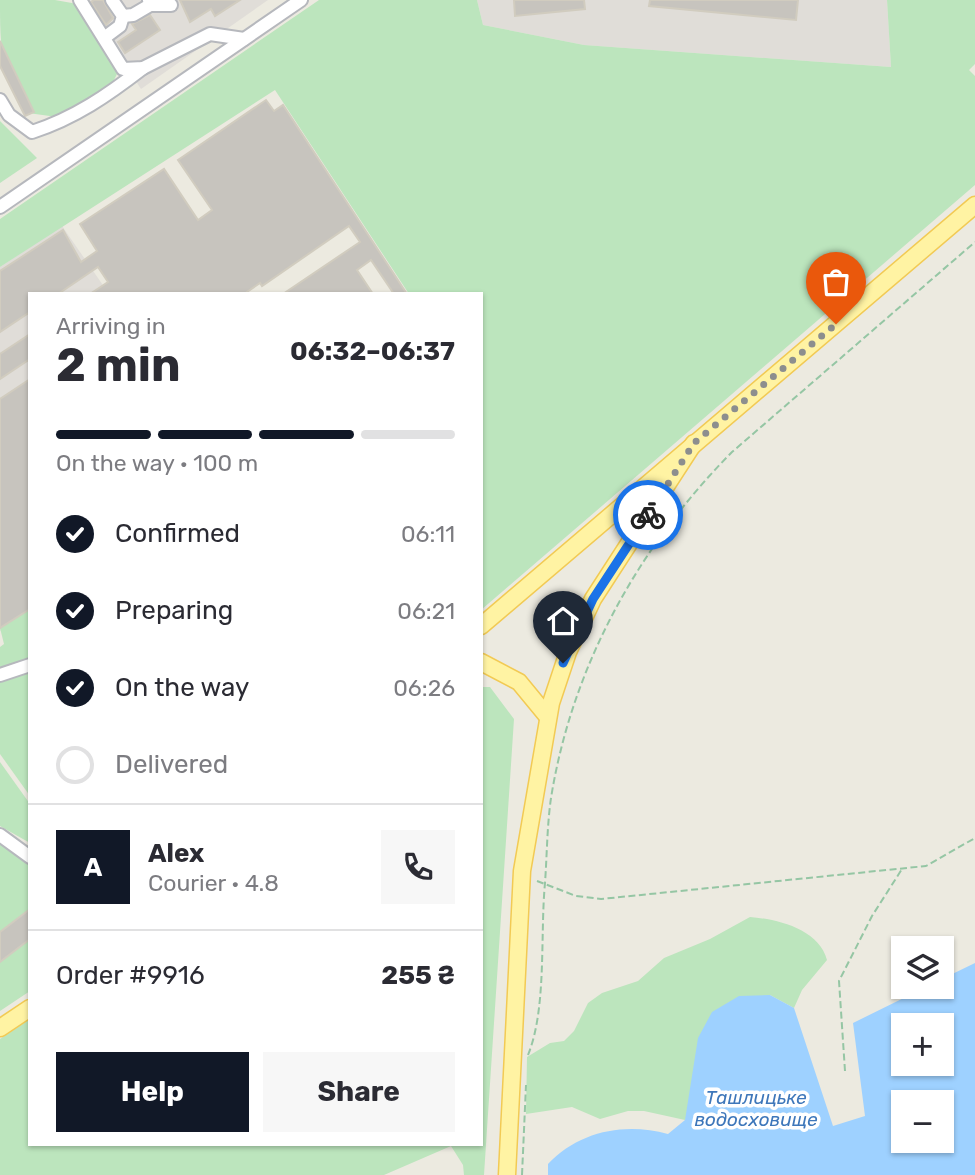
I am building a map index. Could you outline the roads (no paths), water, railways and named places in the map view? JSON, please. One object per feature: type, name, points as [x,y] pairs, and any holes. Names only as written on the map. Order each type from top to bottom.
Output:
[{"type":"main road","points":[[483,624],[975,205]]},
{"type":"main road","points":[[508,1175],[522,877],[547,716],[568,652],[593,599],[694,443]]},
{"type":"main road","points":[[483,663],[519,682],[547,716]]},
{"type":"main road","points":[[0,1028],[28,1009]]},
{"type":"street","points":[[80,0],[123,69],[143,68]]},
{"type":"street","points":[[112,0],[123,16]]},
{"type":"street","points":[[0,206],[301,0]]},
{"type":"street","points":[[123,16],[133,15],[149,2],[172,5]]},
{"type":"street","points":[[104,38],[120,26],[123,16]]},
{"type":"street","points":[[0,100],[9,115],[32,132],[63,122],[102,100],[143,68],[210,34],[244,39]]},
{"type":"street","points":[[0,675],[28,666]]},
{"type":"street","points":[[0,835],[28,855]]},
{"type":"water","name":"Ташлицьке водосховище","points":[[975,963],[975,1175],[548,1175],[548,1164],[560,1153],[588,1137],[604,1132],[635,1129],[668,1134],[685,1120],[698,1038],[712,1012],[739,996],[770,995],[794,1008],[833,1126],[865,1116],[853,1023],[902,999],[954,999],[954,973]]}]
